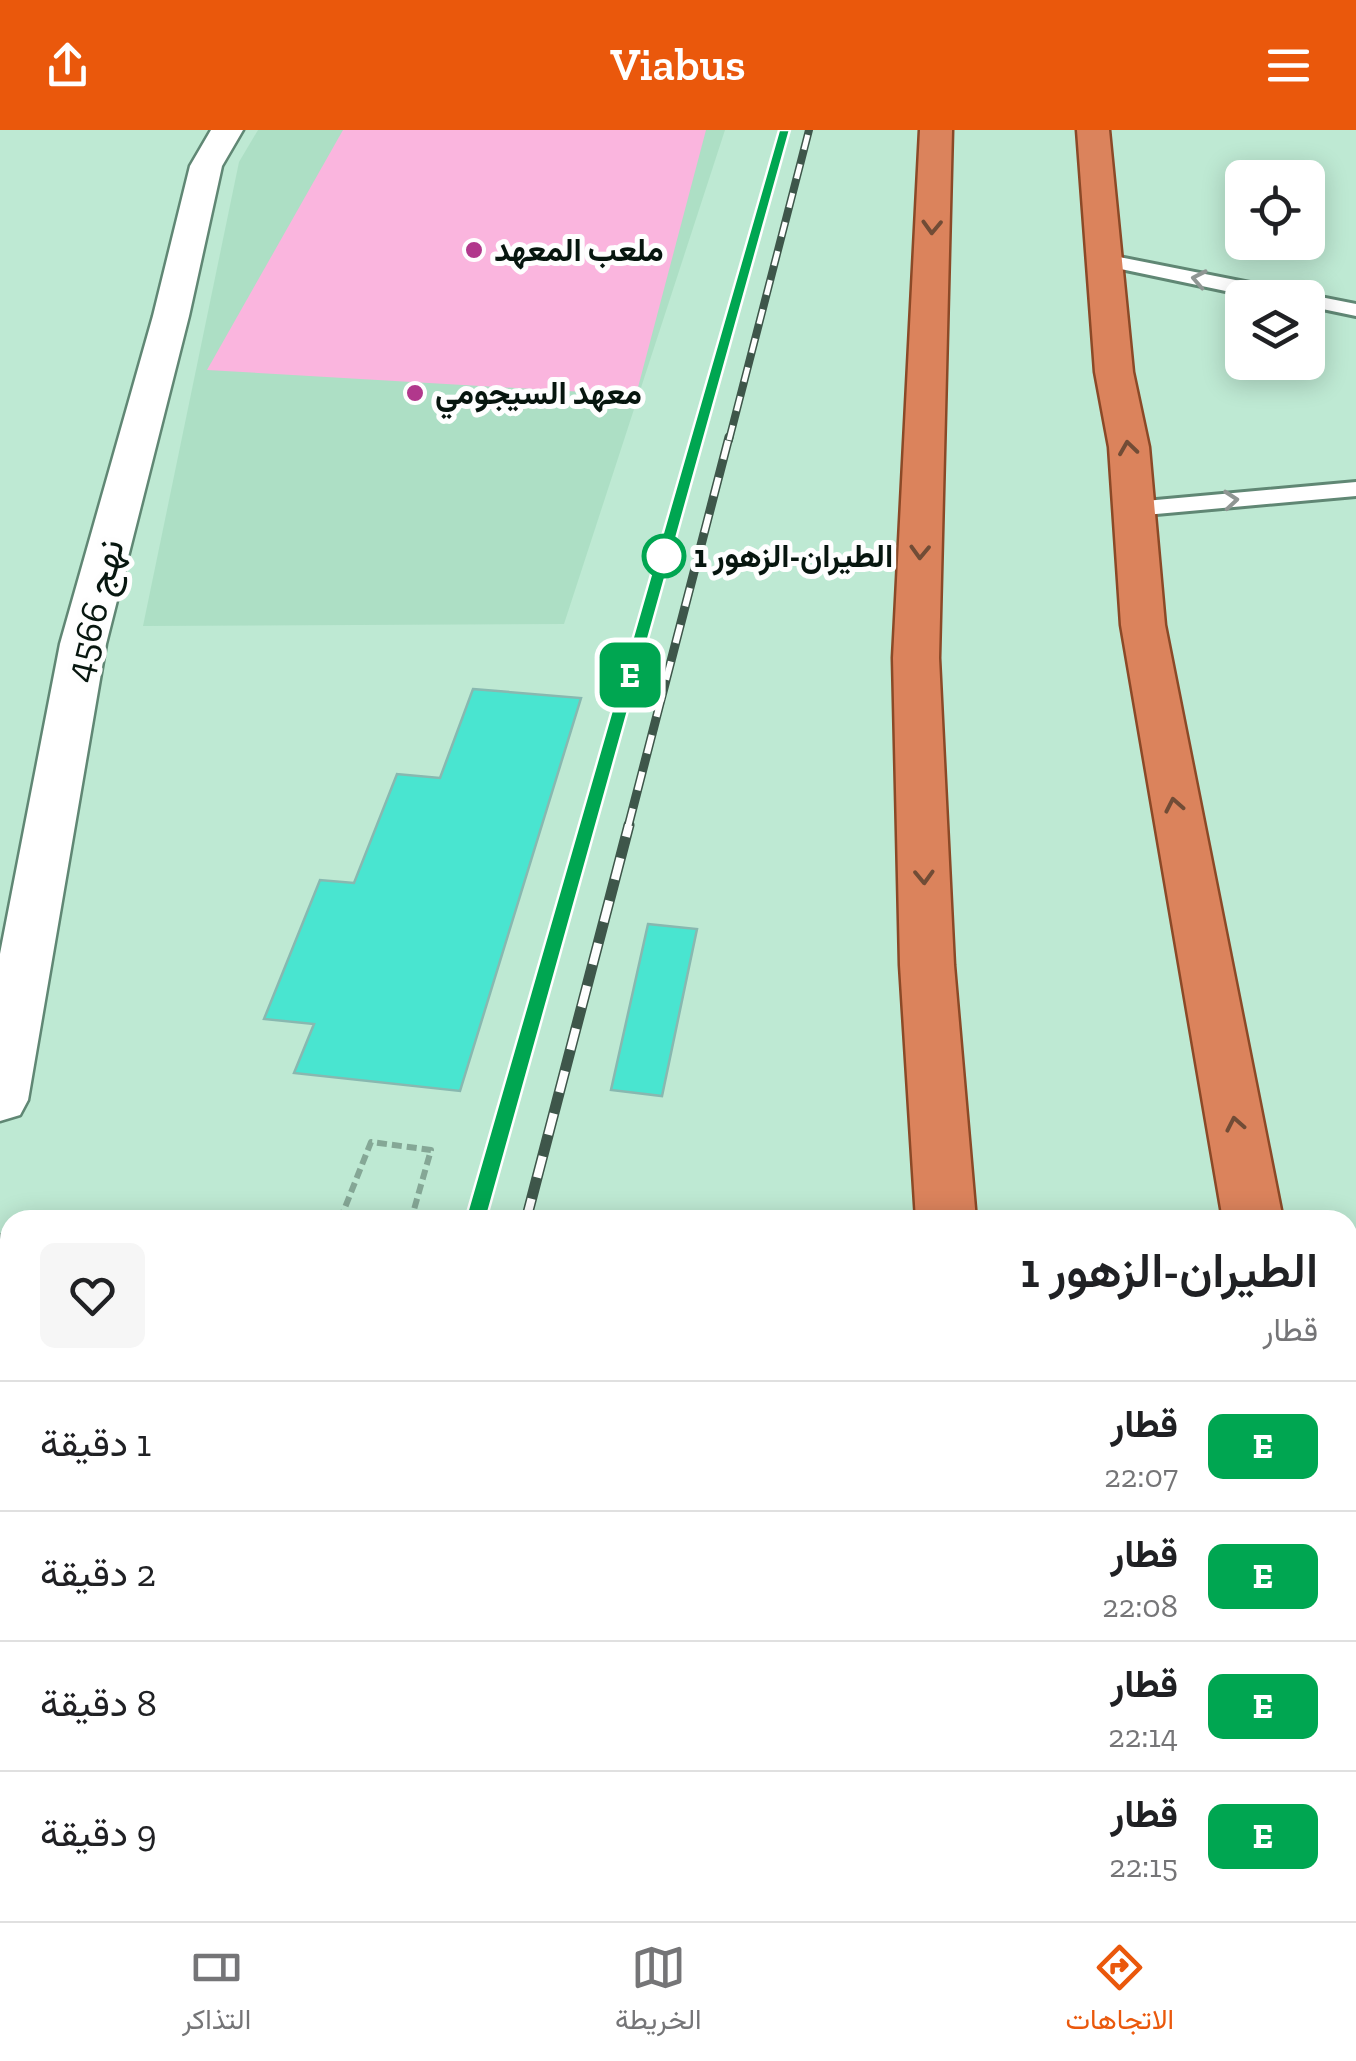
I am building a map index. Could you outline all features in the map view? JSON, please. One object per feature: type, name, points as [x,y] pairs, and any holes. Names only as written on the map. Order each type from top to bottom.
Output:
[{"type":"highway","points":[[936,130],[916,658],[927,965],[945,1210]]},
{"type":"highway","points":[[1093,130],[1114,372],[1129,448],[1143,626],[1251,1210]]},
{"type":"street","name":"نهج 4566","points":[[0,1100],[83,644],[171,316],[206,166],[227,130]]},
{"type":"lane","points":[[1104,260],[1225,284]]},
{"type":"lane","points":[[1325,304],[1356,310]]},
{"type":"lane","points":[[1134,509],[1356,488]]},
{"type":"path","points":[[344,1210],[371,1142],[430,1150],[414,1210]]},
{"type":"shaded area","name":"معهد السيجومي","points":[[258,130],[725,130],[564,624],[143,626],[239,162]]},
{"type":"shaded area","name":"ملعب المعهد","points":[[343,130],[706,130],[636,395],[207,370]]},
{"type":"building","points":[[473,689],[581,698],[460,1091],[294,1073],[314,1024],[264,1019],[320,880],[354,883],[397,774],[440,778]]},
{"type":"building","points":[[648,924],[697,929],[662,1096],[611,1090]]},
{"type":"railway","points":[[696,440],[784,130]]},
{"type":"railway","points":[[729,440],[809,130]]},
{"type":"railway","points":[[587,827],[697,437]]},
{"type":"railway","points":[[628,827],[729,437]]},
{"type":"railway","points":[[479,1210],[588,825]]},
{"type":"railway","points":[[529,1210],[629,825]]},
{"type":"train","name":"E","points":[[479,1210],[784,130]]},
{"type":"place","name":"ملعب المعهد","points":[[474,250]]},
{"type":"place","name":"معهد السيجومي","points":[[415,393]]},
{"type":"place","name":"الطيران-الزهور 1","points":[[664,556]]}]
